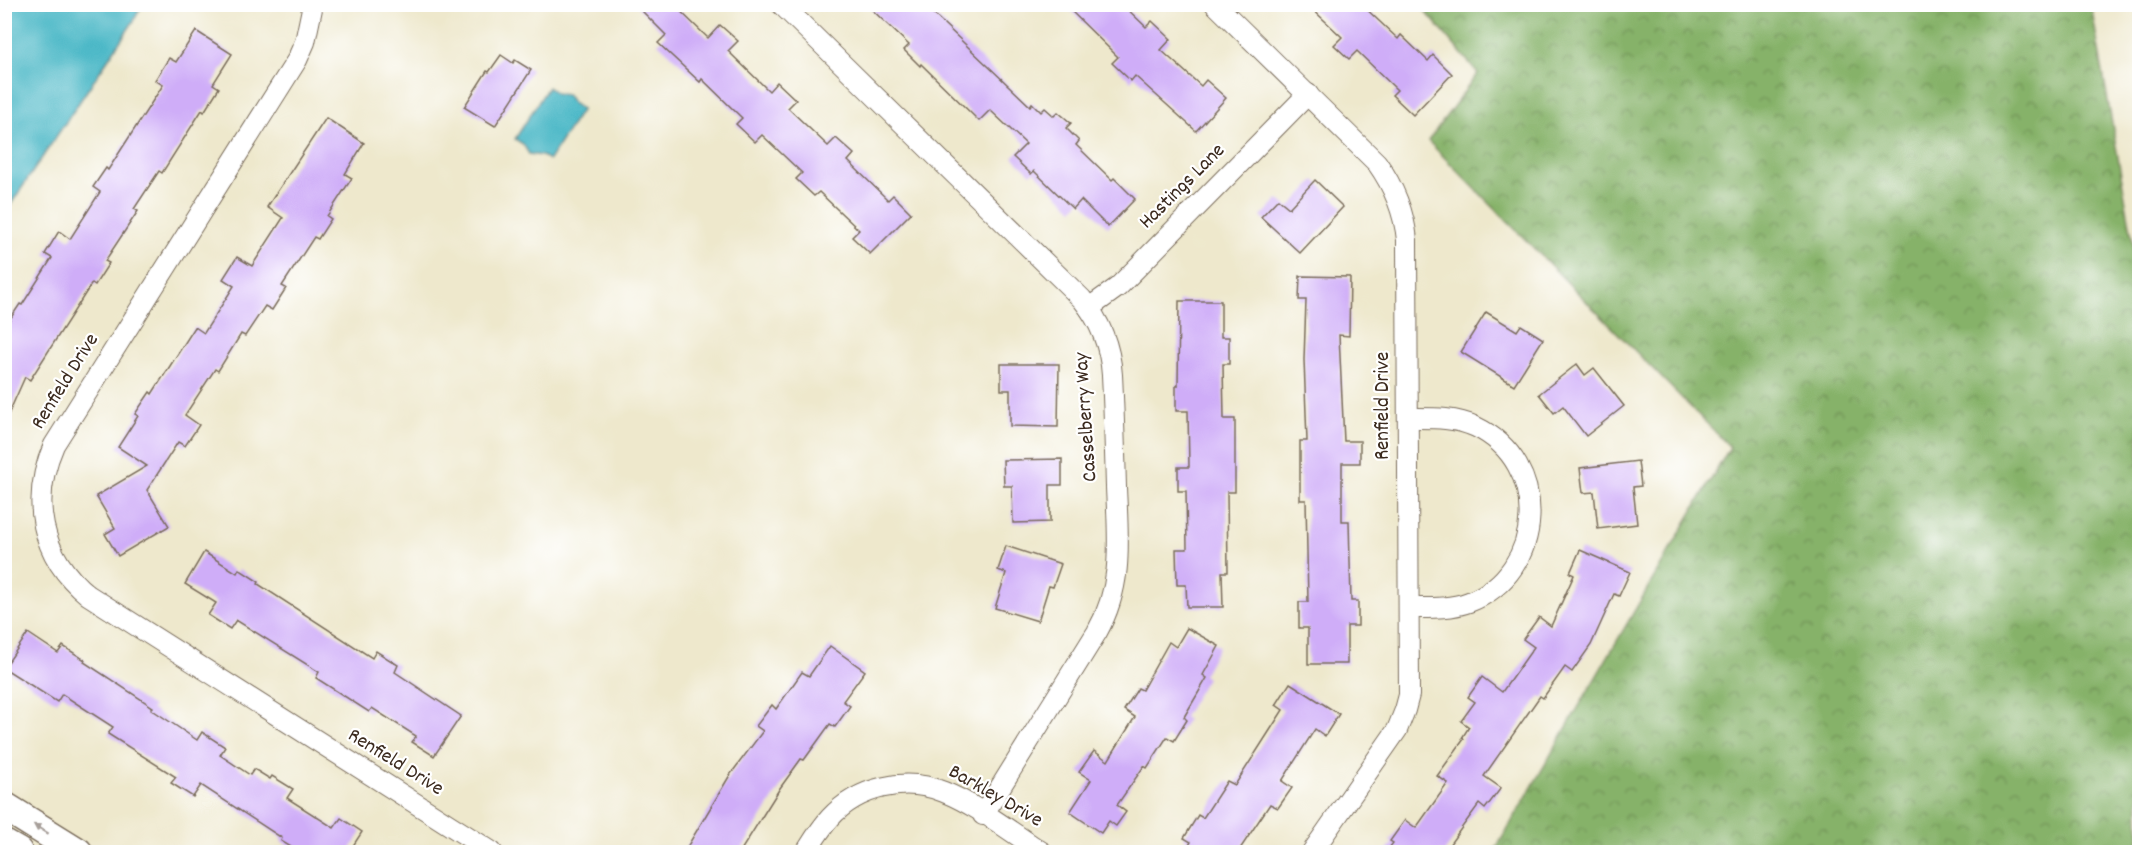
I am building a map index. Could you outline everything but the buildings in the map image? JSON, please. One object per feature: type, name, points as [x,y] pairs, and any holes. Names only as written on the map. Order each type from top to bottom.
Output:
[{"type":"street","name":"Renfield Drive","points":[[313,4],[306,36],[297,60],[54,445],[46,465],[42,485],[41,506],[44,526],[50,546],[60,564],[72,581],[88,595],[492,852]]},
{"type":"street","name":"Casselberry Way","points":[[781,4],[1077,294],[1089,308],[1105,338],[1112,368],[1118,553],[1115,588],[1107,614],[1097,632],[983,815]]},
{"type":"street","name":"Renfield Drive","points":[[1215,4],[1377,164],[1392,187],[1402,212],[1407,240],[1410,689],[1402,720],[1392,739],[1312,852]]},
{"type":"street","name":"Hastings Lane","points":[[1089,308],[1120,285],[1308,94]]},
{"type":"street","points":[[1408,418],[1457,420],[1491,436],[1505,448],[1521,471],[1530,507],[1529,526],[1521,553],[1506,576],[1492,589],[1476,599],[1459,605],[1440,608],[1410,608]]},
{"type":"street","name":"Barkley Drive","points":[[806,852],[824,824],[837,811],[859,796],[884,787],[910,785],[937,789],[961,801],[1042,852]]},
{"type":"street","points":[[4,806],[78,852]]},
{"type":"street","points":[[4,844],[18,852]]},
{"type":"green space","points":[[1420,5],[2091,5],[2139,276],[2139,852],[1494,852],[1730,447],[1428,141],[1478,73]]},
{"type":"water","points":[[15,4],[142,5],[133,22],[5,213],[5,18]]},
{"type":"water","points":[[548,87],[556,93],[567,95],[573,104],[582,109],[549,160],[542,156],[529,154],[523,144],[515,139]]}]
